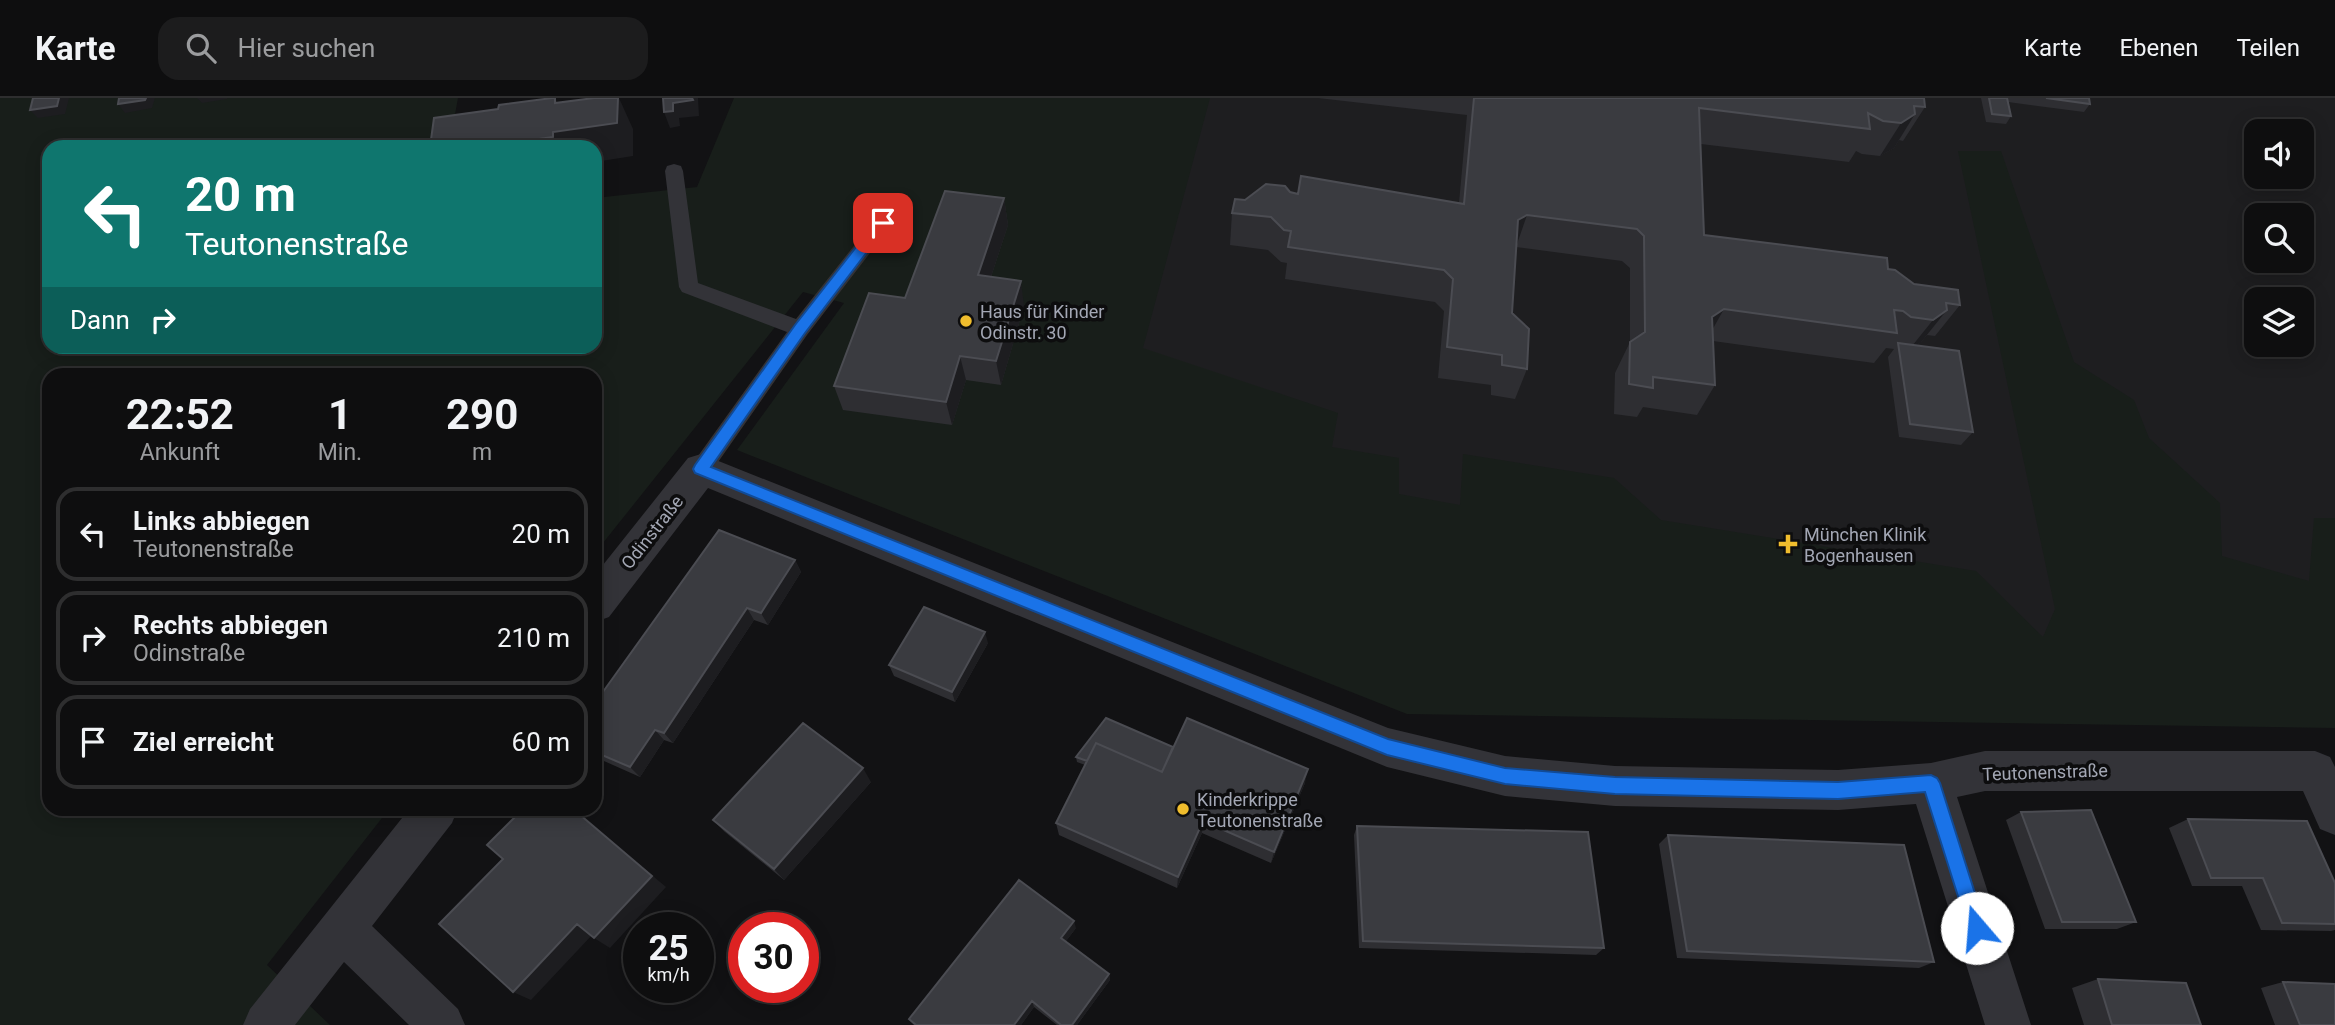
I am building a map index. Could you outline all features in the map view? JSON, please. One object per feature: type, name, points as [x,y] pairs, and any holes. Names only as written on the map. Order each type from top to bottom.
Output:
[{"type":"street","name":"Odinstraße","points":[[602,596],[701,469]]},
{"type":"street","name":"Teutonenstraße","points":[[701,469],[1387,747],[1505,776],[1615,786],[1838,790],[1931,783],[1985,771],[2315,771],[2335,814]]},
{"type":"street","points":[[1931,783],[2008,1025]]},
{"type":"street","points":[[266,1025],[431,816]]},
{"type":"street","points":[[343,929],[442,1025]]},
{"type":"lane","points":[[674,171],[689,287],[800,329]]},
{"type":"lane","name":"Odinstraße","points":[[701,469],[800,329],[883,223]]},
{"type":"shaded area","points":[[0,98],[458,98],[450,140],[42,140],[42,354],[602,354],[602,197],[697,187],[734,98],[1210,98],[1143,348],[1338,413],[1332,447],[1399,458],[1399,494],[1460,505],[1463,454],[1614,478],[1661,520],[1976,571],[2043,637],[2055,609],[1958,151],[2001,151],[2074,362],[2134,400],[2149,438],[2220,503],[2222,556],[2309,581],[2314,518],[2335,518],[2335,728],[1407,714],[737,450],[844,303],[803,292],[602,544],[602,368],[42,368],[42,816],[384,816],[267,965],[330,1025],[0,1025]]},
{"type":"shaded area","name":"München Klinik Bogenhausen","points":[[1047,98],[2335,98],[2335,708],[1411,689],[1073,399]]},
{"type":"building","points":[[33,98],[59,98],[57,106],[30,110]]},
{"type":"building","points":[[119,98],[146,98],[118,104]]},
{"type":"building","points":[[555,98],[555,103],[618,98],[617,123],[553,132],[553,137],[531,140],[431,140],[434,118],[498,109],[499,105]]},
{"type":"building","points":[[663,98],[693,100],[673,103],[673,111],[664,112]]},
{"type":"building","points":[[1474,98],[1924,98],[1925,107],[1914,106],[1915,114],[1901,123],[1883,121],[1868,113],[1870,129],[1699,108],[1704,235],[1887,258],[1888,269],[1895,270],[1914,284],[1958,290],[1960,305],[1946,303],[1947,310],[1933,320],[1911,317],[1903,311],[1894,310],[1897,333],[1724,309],[1712,317],[1715,385],[1653,377],[1653,388],[1629,384],[1630,342],[1645,332],[1644,236],[1637,229],[1527,215],[1518,220],[1512,313],[1529,329],[1527,369],[1502,365],[1502,355],[1447,347],[1453,279],[1444,270],[1288,247],[1291,231],[1284,230],[1271,217],[1232,213],[1235,199],[1245,200],[1266,184],[1285,186],[1290,192],[1298,194],[1301,176],[1464,204]]},
{"type":"building","points":[[1989,98],[2007,98],[2011,116],[1992,114]]},
{"type":"building","points":[[2046,98],[2089,98],[2090,104]]},
{"type":"building","name":"Haus für Kinder Odinstr. 30","points":[[945,191],[1004,198],[978,275],[1021,281],[996,361],[960,356],[946,402],[834,386],[869,293],[905,298]]},
{"type":"building","points":[[1898,343],[1959,351],[1973,432],[1910,424]]},
{"type":"building","points":[[719,530],[795,560],[761,613],[747,608],[664,733],[655,730],[630,767],[602,755],[602,693]]},
{"type":"building","points":[[924,607],[985,632],[952,692],[889,665]]},
{"type":"building","points":[[1106,718],[1173,747],[1162,772],[1096,743],[1087,761],[1076,757]]},
{"type":"building","name":"Kinderkrippe Teutonenstraße","points":[[1187,718],[1308,769],[1274,852],[1203,821],[1178,877],[1056,823],[1096,743],[1162,772]]},
{"type":"building","points":[[803,723],[863,768],[774,869],[713,820]]},
{"type":"building","points":[[2091,810],[2136,922],[2062,922],[2021,812]]},
{"type":"building","points":[[516,816],[581,816],[652,876],[594,938],[577,924],[513,992],[439,924],[503,859],[487,845]]},
{"type":"building","points":[[2188,819],[2307,821],[2335,883],[2335,924],[2282,923],[2263,878],[2211,878]]},
{"type":"building","points":[[1357,826],[1588,832],[1604,948],[1363,941]]},
{"type":"building","points":[[1668,835],[1904,845],[1934,962],[1687,951]]},
{"type":"building","points":[[1019,880],[1074,921],[1061,938],[1109,974],[1072,1025],[1061,1025],[1032,1001],[1014,1025],[916,1025],[909,1019]]},
{"type":"building","points":[[2098,979],[2186,983],[2201,1025],[2112,1025]]},
{"type":"building","points":[[2283,982],[2335,984],[2335,1025],[2300,1025]]},
{"type":"place","name":"Haus für Kinder Odinstr. 30","points":[[966,321]]},
{"type":"place","name":"München Klinik Bogenhausen","points":[[1788,544]]},
{"type":"place","name":"Kinderkrippe Teutonenstraße","points":[[1183,809]]},
{"type":"route","points":[[883,223],[800,329],[701,469],[1387,747],[1505,776],[1615,786],[1838,790],[1931,783],[1977,928]]}]
